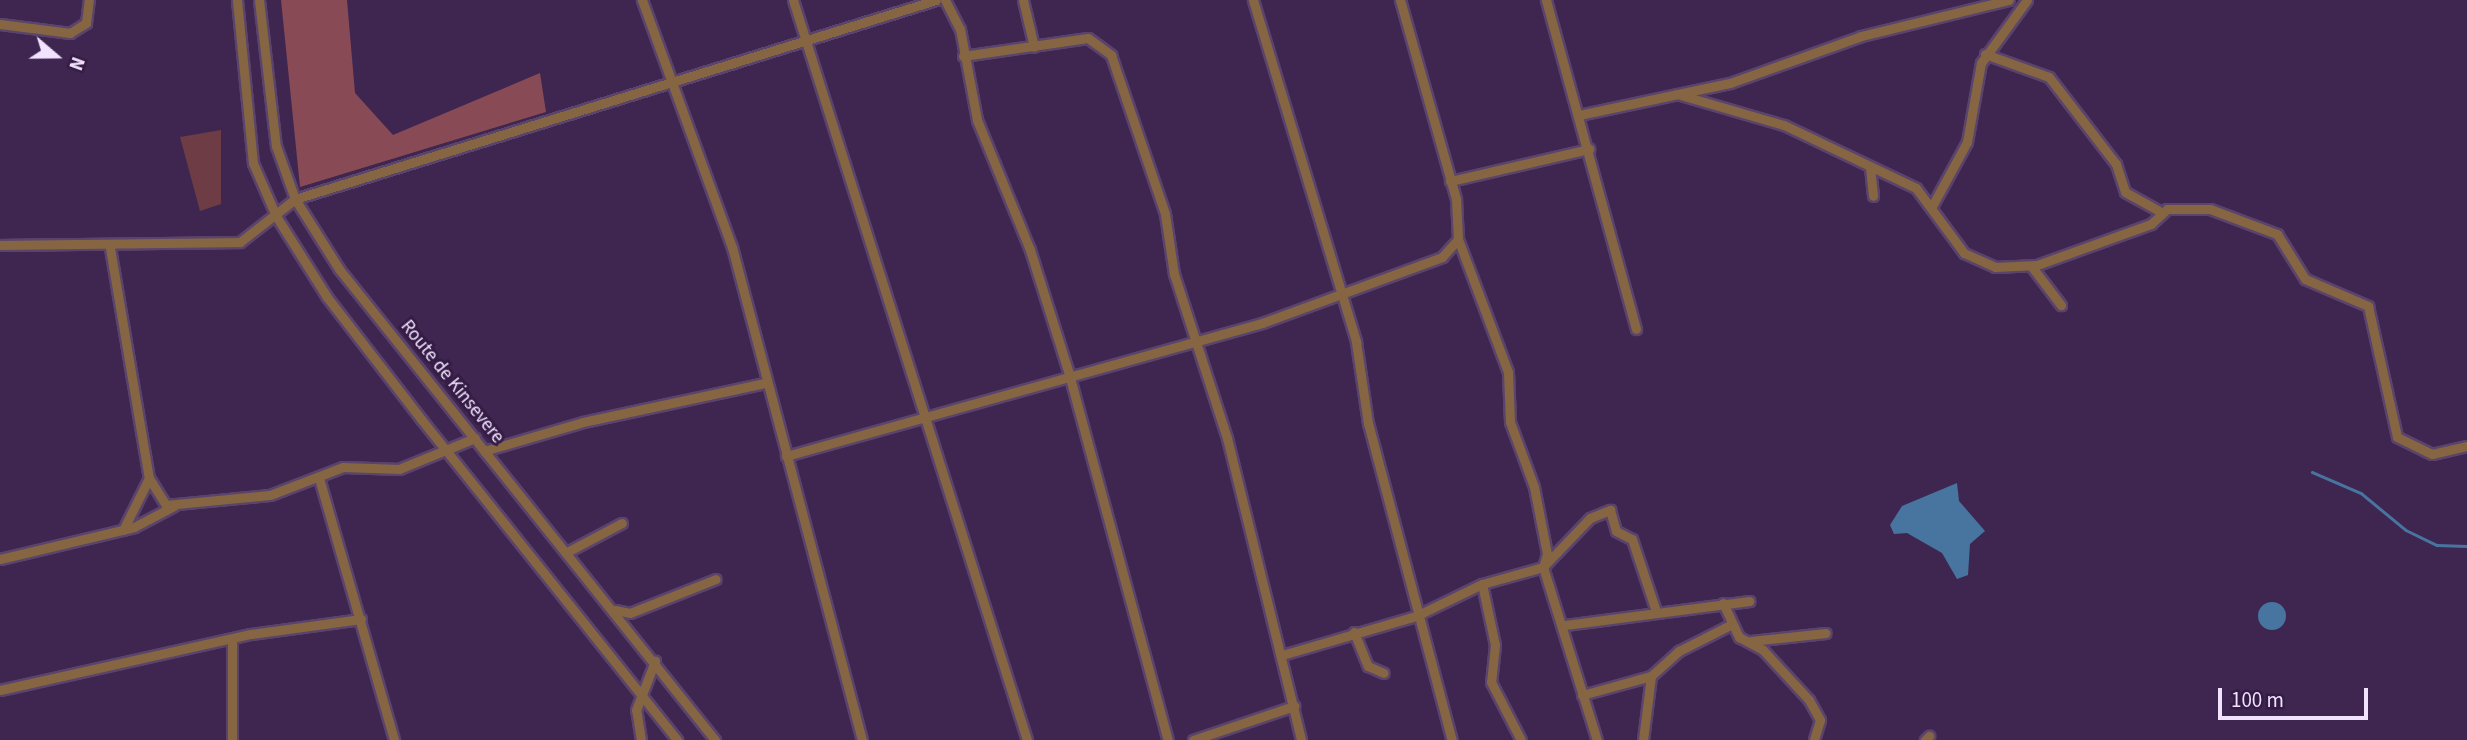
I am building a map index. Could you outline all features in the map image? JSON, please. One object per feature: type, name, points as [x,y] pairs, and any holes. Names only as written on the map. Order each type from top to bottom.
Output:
[{"type":"street","points":[[0,23],[70,33],[86,23],[89,0]]},
{"type":"street","points":[[237,0],[253,163],[276,216],[327,297],[677,740]]},
{"type":"street","name":"Route de Kinsevere","points":[[259,0],[276,146],[295,199],[340,269],[614,609],[715,740]]},
{"type":"street","points":[[642,0],[732,247],[765,383],[863,740]]},
{"type":"street","points":[[793,0],[1027,740]]},
{"type":"street","points":[[0,245],[110,248],[240,242],[295,199],[533,130],[670,82],[936,0]]},
{"type":"street","points":[[945,0],[958,20],[977,120],[1030,250],[1069,374],[1168,740]]},
{"type":"street","points":[[1023,0],[1034,47]]},
{"type":"street","points":[[1253,0],[1363,373],[1368,423],[1416,616],[1452,740]]},
{"type":"street","points":[[1400,0],[1450,181],[1458,239],[1508,372],[1510,422],[1534,487],[1547,554],[1543,567],[1565,625],[1582,695],[1597,740]]},
{"type":"street","points":[[1546,0],[1590,149],[1636,329]]},
{"type":"street","points":[[1579,115],[1730,83],[1861,36],[2009,0]]},
{"type":"street","points":[[1931,208],[1967,142],[1985,54],[2026,0]]},
{"type":"street","points":[[963,56],[1088,38],[1111,55],[1166,214],[1174,274],[1198,338],[1282,655],[1301,740]]},
{"type":"street","points":[[1985,54],[2049,76],[2116,164],[2125,192],[2161,212],[2210,209],[2277,234],[2305,279],[2368,306],[2397,438],[2432,454],[2467,446]]},
{"type":"street","points":[[1677,94],[1784,125],[1916,188],[1967,256],[2001,268],[2032,267],[2151,224],[2161,212]]},
{"type":"street","points":[[1450,181],[1590,149]]},
{"type":"street","points":[[1870,167],[1873,196]]},
{"type":"street","points":[[786,456],[1198,338],[1420,270],[1458,239]]},
{"type":"street","points":[[110,248],[149,478],[159,500],[174,506]]},
{"type":"street","points":[[2032,267],[2061,306]]},
{"type":"street","points":[[484,451],[583,422],[765,383]]},
{"type":"street","points":[[0,559],[123,530],[174,506],[270,495],[344,467],[399,469],[475,438]]},
{"type":"street","points":[[123,530],[149,478]]},
{"type":"street","points":[[319,478],[394,740]]},
{"type":"street","points":[[1282,655],[1416,616],[1482,584],[1543,567],[1590,518],[1610,510],[1616,531],[1633,539],[1656,611]]},
{"type":"street","points":[[568,552],[622,523]]},
{"type":"street","points":[[614,609],[630,613],[716,579]]},
{"type":"street","points":[[1482,584],[1495,645],[1491,682],[1521,740]]},
{"type":"street","points":[[1565,625],[1656,611],[1749,601]]},
{"type":"street","points":[[1723,603],[1732,624],[1789,675],[1816,711],[1814,740]]},
{"type":"street","points":[[0,691],[232,640],[361,619]]},
{"type":"street","points":[[1582,695],[1651,676],[1679,651],[1732,624]]},
{"type":"street","points":[[1354,632],[1364,659],[1384,673]]},
{"type":"street","points":[[1751,641],[1826,634]]},
{"type":"street","points":[[232,640],[232,740]]},
{"type":"street","points":[[641,740],[640,696],[654,660]]},
{"type":"street","points":[[1643,740],[1651,676]]},
{"type":"street","points":[[1193,740],[1294,706]]},
{"type":"shaded area","points":[[281,0],[347,0],[355,93],[393,135],[540,73],[546,112],[300,187]]},
{"type":"shaded area","points":[[221,130],[221,204],[200,211],[180,137]]},
{"type":"water","points":[[1957,483],[1959,501],[1985,531],[1970,544],[1968,575],[1957,579],[1942,553],[1907,533],[1894,534],[1890,525],[1902,506]]},
{"type":"water","points":[[2272,602],[2282,606],[2286,616],[2282,626],[2272,630],[2262,626],[2258,616],[2262,606]]},
{"type":"waterway","points":[[2312,472],[2361,493],[2406,530],[2437,545],[2467,546]]}]
